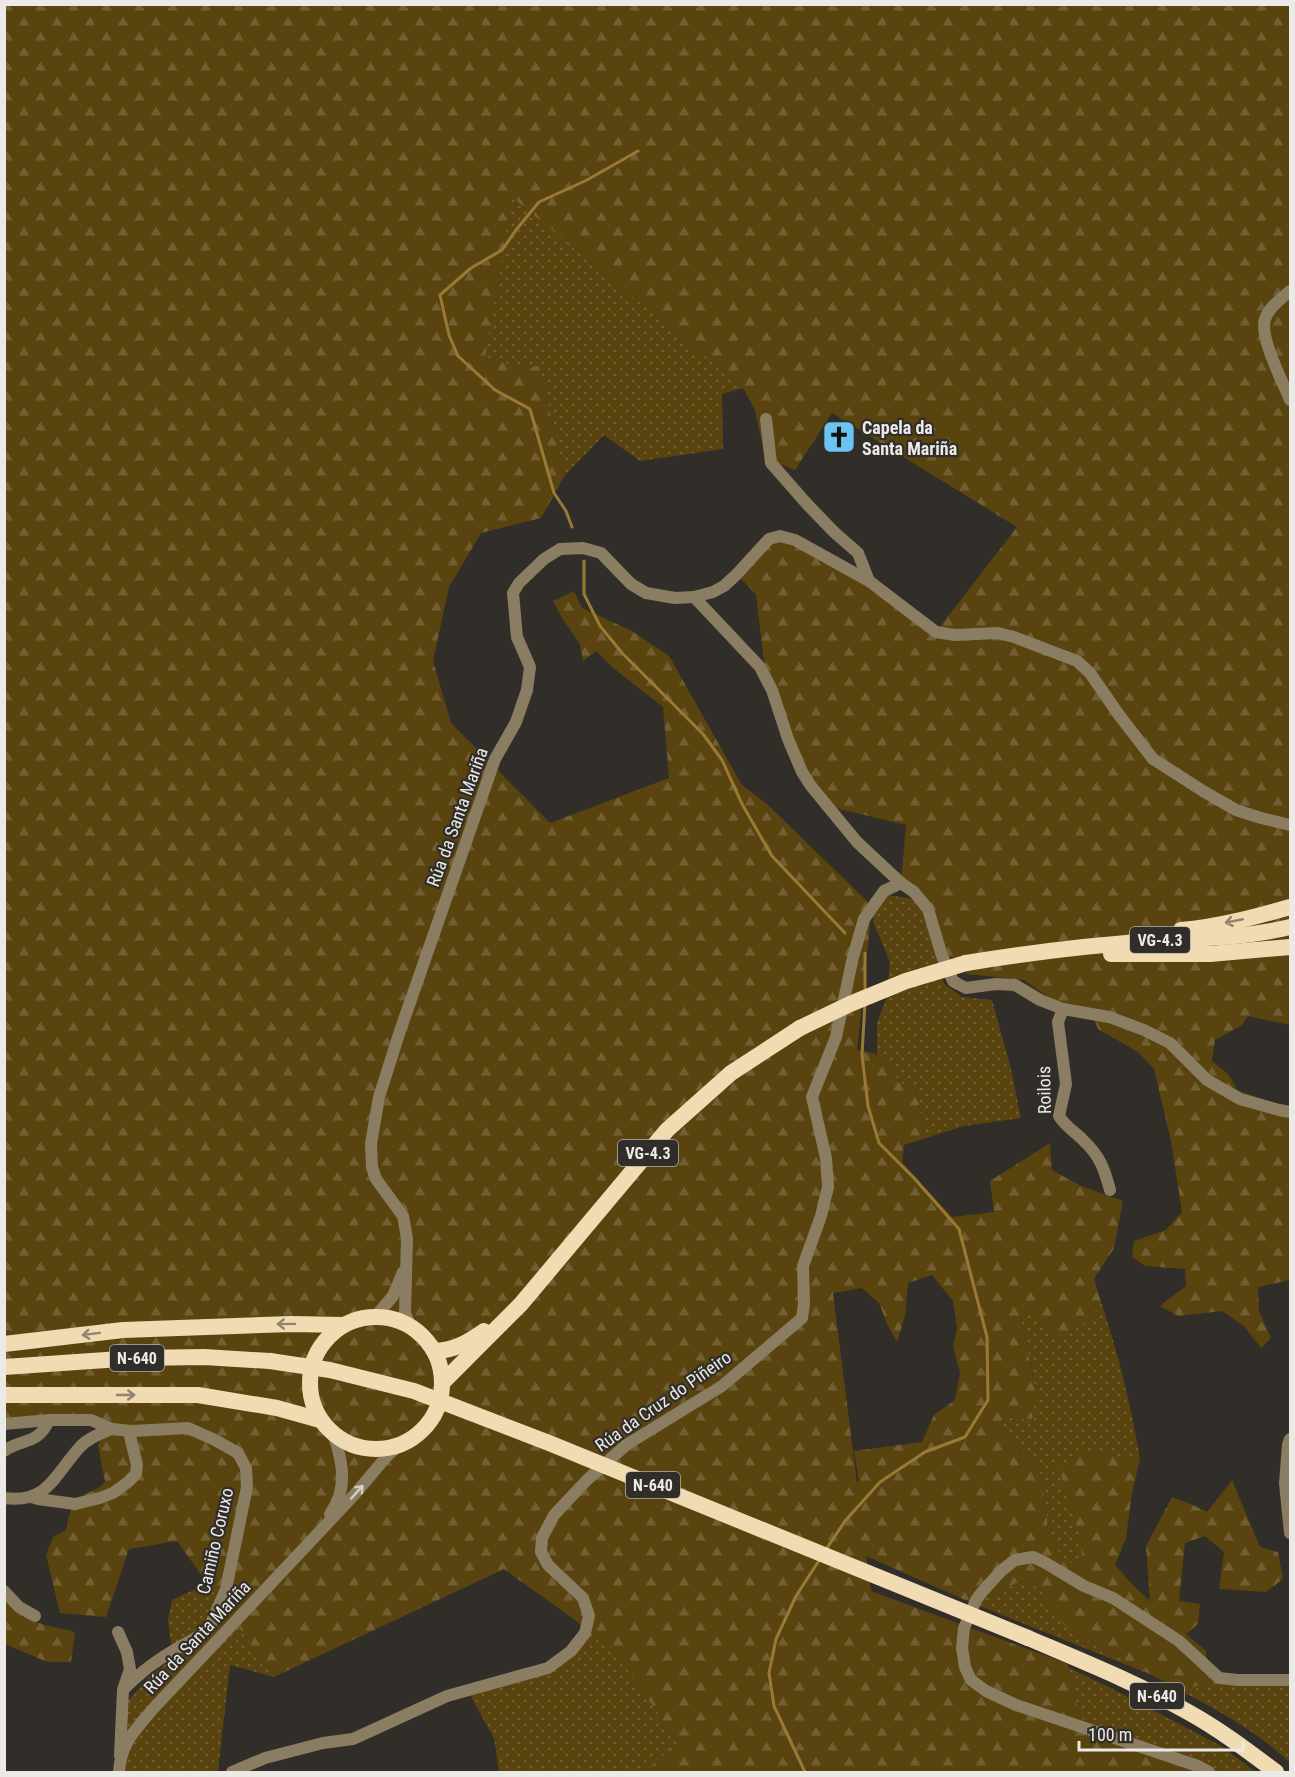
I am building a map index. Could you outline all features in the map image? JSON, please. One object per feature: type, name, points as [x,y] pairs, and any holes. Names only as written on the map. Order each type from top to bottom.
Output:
[{"type":"highway","points":[[1030,953],[1078,939],[1197,928],[1254,918],[1290,907]]},
{"type":"highway","name":"VG-4.3","points":[[443,1382],[521,1304],[667,1130],[731,1074],[800,1028],[906,981],[966,963],[1030,953],[1152,941],[1216,938],[1290,927]]},
{"type":"highway","points":[[1030,953],[1210,954],[1290,947]]},
{"type":"highway","name":"VG-4.3","points":[[434,1351],[445,1351],[466,1343],[521,1304]]},
{"type":"highway","points":[[375,1317],[393,1319],[411,1327],[424,1337],[440,1364],[443,1382],[436,1413],[429,1424],[415,1437],[398,1446],[380,1450],[362,1448],[334,1436],[320,1420],[311,1400],[310,1375],[314,1359],[322,1345],[333,1333],[358,1319],[375,1317]]},
{"type":"highway","points":[[4,1344],[123,1330],[291,1324],[344,1325]]},
{"type":"highway","name":"N-640","points":[[4,1367],[135,1358],[204,1357],[270,1361],[330,1370],[414,1391],[549,1443],[1128,1681],[1190,1712],[1276,1773]]},
{"type":"highway","points":[[4,1395],[198,1395],[277,1408],[320,1420]]},
{"type":"street","points":[[1290,291],[1273,306],[1265,319],[1264,329],[1271,356],[1290,400]]},
{"type":"street","name":"Rúa da Santa Mariña","points":[[766,419],[771,463],[834,532],[858,553],[869,580]]},
{"type":"street","name":"Rúa da Santa Mariña","points":[[411,1327],[405,1313],[407,1239],[403,1216],[376,1179],[372,1167],[371,1144],[379,1097],[495,759],[516,722],[527,690],[530,667],[517,637],[513,593],[519,582],[544,559],[560,549],[583,548],[601,553],[631,584],[646,593],[675,598],[694,597],[713,592],[724,586],[769,539],[780,536],[795,540],[869,580],[936,632],[998,633],[1077,661],[1090,673],[1119,715],[1154,759],[1236,810],[1290,825]]},
{"type":"street","points":[[694,597],[760,666],[772,690],[788,739],[811,786],[857,842],[901,883],[914,892],[928,909],[942,956],[953,981],[966,988],[996,984],[1015,985],[1063,1010],[1109,1017],[1144,1030],[1170,1043],[1207,1080],[1240,1099],[1290,1112]]},
{"type":"street","name":"Rúa da Cruz do Piñeiro","points":[[232,1773],[265,1758],[323,1743],[353,1739],[447,1695],[548,1668],[571,1651],[585,1633],[589,1616],[583,1598],[548,1565],[541,1552],[542,1538],[554,1515],[587,1480],[626,1445],[722,1386],[802,1318],[803,1266],[821,1216],[828,1187],[826,1158],[812,1097],[836,1036],[853,957],[864,919],[884,891],[901,883]]},
{"type":"street","name":"Roilois","points":[[1063,1010],[1058,1022],[1066,1084],[1059,1116],[1093,1151],[1103,1166],[1110,1190]]},
{"type":"street","name":"Rúa da Santa Mariña","points":[[375,1317],[393,1296],[407,1256]]},
{"type":"street","points":[[4,1451],[40,1434],[49,1420]]},
{"type":"street","name":"Camiño Coruxo","points":[[4,1424],[49,1420],[91,1420],[112,1429],[132,1431],[188,1428],[238,1453],[246,1468],[247,1487],[226,1589],[205,1630]]},
{"type":"street","points":[[4,1498],[19,1500],[32,1497],[42,1491],[57,1477],[81,1445],[112,1429]]},
{"type":"street","points":[[32,1497],[75,1504],[113,1493],[136,1474],[137,1465],[130,1436],[132,1431]]},
{"type":"street","name":"Rúa da Santa Mariña","points":[[316,1534],[335,1507],[344,1477],[334,1436]]},
{"type":"street","points":[[1290,1439],[1285,1483],[1290,1533]]},
{"type":"street","name":"Rúa da Santa Mariña","points":[[119,1773],[120,1756],[129,1738],[152,1710],[398,1446]]},
{"type":"street","points":[[1209,1773],[1198,1766],[1016,1705],[986,1691],[971,1680],[965,1667],[962,1648],[964,1629],[976,1600],[982,1592],[1001,1571],[1015,1560],[1033,1557],[1084,1586],[1113,1598],[1179,1641],[1219,1677],[1239,1680],[1290,1680]]},
{"type":"street","points":[[4,1591],[19,1607],[35,1616]]},
{"type":"street","points":[[123,1690],[143,1670],[205,1630],[218,1626],[228,1630]]},
{"type":"street","points":[[205,1630],[202,1647],[207,1653]]},
{"type":"street","points":[[118,1632],[127,1652],[130,1669],[123,1690],[120,1756]]},
{"type":"green space","points":[[5,5],[1290,5],[1290,1025],[1248,1016],[1242,1025],[1215,1040],[1212,1061],[1229,1075],[1237,1090],[1290,1109],[1290,1280],[1258,1287],[1259,1311],[1271,1338],[1261,1348],[1244,1326],[1222,1311],[1178,1316],[1160,1306],[1186,1286],[1185,1269],[1145,1266],[1132,1257],[1134,1241],[1166,1230],[1182,1212],[1171,1141],[1154,1069],[1138,1052],[1098,1029],[1092,1015],[1053,1001],[1024,980],[967,974],[959,959],[942,956],[928,909],[901,883],[906,825],[827,806],[788,739],[764,661],[756,595],[737,574],[769,539],[795,540],[936,632],[1017,527],[832,413],[795,470],[766,462],[755,410],[743,388],[512,197],[485,358],[519,367],[539,366],[565,475],[541,518],[481,533],[449,587],[433,661],[451,723],[550,823],[669,778],[663,707],[612,667],[596,651],[583,661],[580,644],[553,601],[574,591],[582,608],[632,631],[669,656],[742,785],[769,806],[872,906],[857,1050],[873,1053],[884,1059],[900,1083],[916,1089],[926,1138],[904,1145],[902,1162],[952,1217],[994,1212],[990,1181],[1050,1143],[1052,1170],[1079,1185],[1123,1201],[1114,1248],[1094,1279],[1101,1302],[1089,1320],[1055,1338],[1035,1314],[1021,1317],[1036,1392],[1032,1419],[1004,1417],[1000,1427],[1022,1454],[1039,1466],[1048,1531],[1061,1556],[1076,1566],[1084,1549],[1058,1466],[1087,1452],[1140,1459],[1132,1493],[1126,1538],[1115,1565],[1150,1601],[1146,1546],[1172,1497],[1207,1512],[1232,1480],[1260,1547],[1278,1552],[1283,1579],[1266,1592],[1219,1589],[1224,1552],[1205,1536],[1185,1543],[1179,1601],[1200,1604],[1198,1624],[1186,1634],[1206,1651],[1207,1684],[1179,1690],[1071,1631],[1059,1619],[1039,1588],[1023,1580],[987,1597],[965,1600],[866,1556],[871,1591],[1068,1664],[1078,1711],[1087,1728],[1209,1772],[644,1772],[678,1742],[611,1646],[504,1569],[274,1677],[177,1541],[129,1549],[106,1617],[60,1613],[46,1555],[53,1537],[66,1530],[75,1502],[105,1482],[98,1445],[101,1439],[90,1420],[5,1427]],"holes":[[[932,1275],[953,1301],[957,1328],[953,1347],[960,1373],[955,1400],[934,1415],[922,1442],[854,1451],[859,1481],[857,1483],[833,1293],[862,1288],[879,1303],[897,1342],[905,1316],[908,1283]]]},
{"type":"green space","points":[[514,191],[743,388],[722,394],[723,449],[640,461],[604,435],[565,475],[539,366],[519,367],[485,358],[499,209]]},
{"type":"green space","points":[[888,895],[912,899],[923,911],[944,984],[962,997],[992,1000],[1010,1065],[1021,1118],[964,1126],[926,1138],[916,1089],[900,1083],[877,1054],[877,1023],[886,1000],[890,962],[874,924],[872,906]]},
{"type":"green space","points":[[1101,1302],[1124,1379],[1140,1459],[1087,1452],[1084,1549],[1076,1566],[1058,1557],[1048,1531],[1039,1466],[1022,1454],[1000,1427],[1004,1417],[1031,1419],[1036,1392],[1021,1316],[1035,1314],[1089,1320]]},
{"type":"green space","points":[[1023,1580],[1039,1588],[1074,1633],[1157,1677],[965,1600],[987,1597]]},
{"type":"green space","points":[[213,1581],[274,1677],[230,1665],[218,1771],[116,1772],[122,1708],[148,1678],[173,1658],[168,1620],[172,1600]]},
{"type":"green space","points":[[4,1599],[20,1614],[28,1618],[45,1625],[75,1632],[71,1662],[47,1662],[5,1644]]},
{"type":"green space","points":[[589,1616],[684,1737],[653,1772],[499,1772],[494,1738],[472,1699],[471,1689],[529,1674],[571,1651]]},
{"type":"green space","points":[[1205,1664],[1219,1678],[1290,1680],[1290,1763],[1251,1732],[1179,1690],[1207,1684]]},
{"type":"green space","points":[[1069,1668],[1221,1746],[1256,1772],[1199,1772],[1087,1728],[1078,1711]]},
{"type":"waterway","points":[[572,527],[566,511],[554,493],[530,409],[495,390],[458,356],[449,335],[440,295],[471,268],[502,250],[539,202],[587,180],[638,151]]},
{"type":"waterway","points":[[584,561],[584,594],[600,626],[623,654],[703,734],[722,760],[742,804],[772,856],[845,933]]},
{"type":"waterway","points":[[865,953],[865,991]]},
{"type":"waterway","points":[[825,1551],[845,1521],[880,1482],[925,1452],[965,1437],[988,1400],[987,1337],[959,1229],[879,1143],[868,1106],[862,1055],[865,1003]]},
{"type":"waterway","points":[[805,1772],[774,1706],[769,1673],[776,1639],[796,1596],[820,1559]]},
{"type":"place","name":"Capela da Santa Mariña","points":[[839,437]]}]
